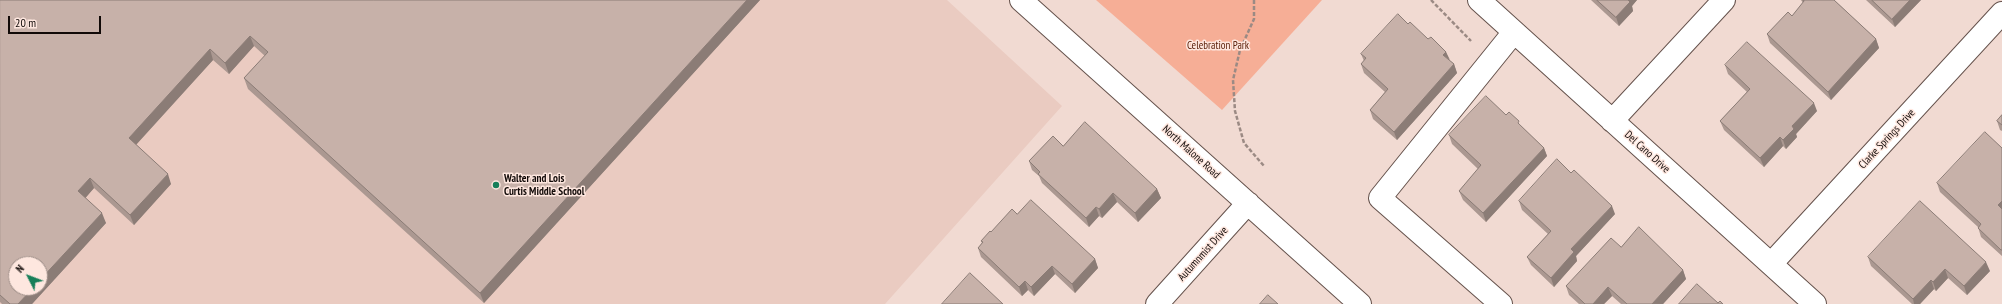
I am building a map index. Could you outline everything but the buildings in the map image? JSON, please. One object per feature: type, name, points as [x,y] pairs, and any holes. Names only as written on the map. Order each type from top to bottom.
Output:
[{"type":"street","name":"North Malone Road","points":[[1021,0],[1360,304]]},
{"type":"street","name":"Del Cano Drive","points":[[1479,0],[1815,304]]},
{"type":"street","points":[[1612,121],[1724,0]]},
{"type":"street","name":"Clarke Springs Drive","points":[[1771,264],[2002,13]]},
{"type":"street","points":[[1501,304],[1380,198],[1514,32]]},
{"type":"street","name":"Autumnmist Drive","points":[[1158,304],[1248,203]]},
{"type":"path","points":[[1254,0],[1254,19],[1240,50],[1233,80],[1235,111],[1244,143],[1264,166]]},
{"type":"path","points":[[1431,0],[1475,46]]},
{"type":"shaded area","name":"Walter and Lois Curtis Middle School","points":[[0,0],[947,0],[1062,106],[885,304],[0,304]]},
{"type":"green space","name":"Celebration Park","points":[[1096,0],[1322,0],[1222,110]]},
{"type":"place","name":"Walter and Lois Curtis Middle School","points":[[496,185]]}]
